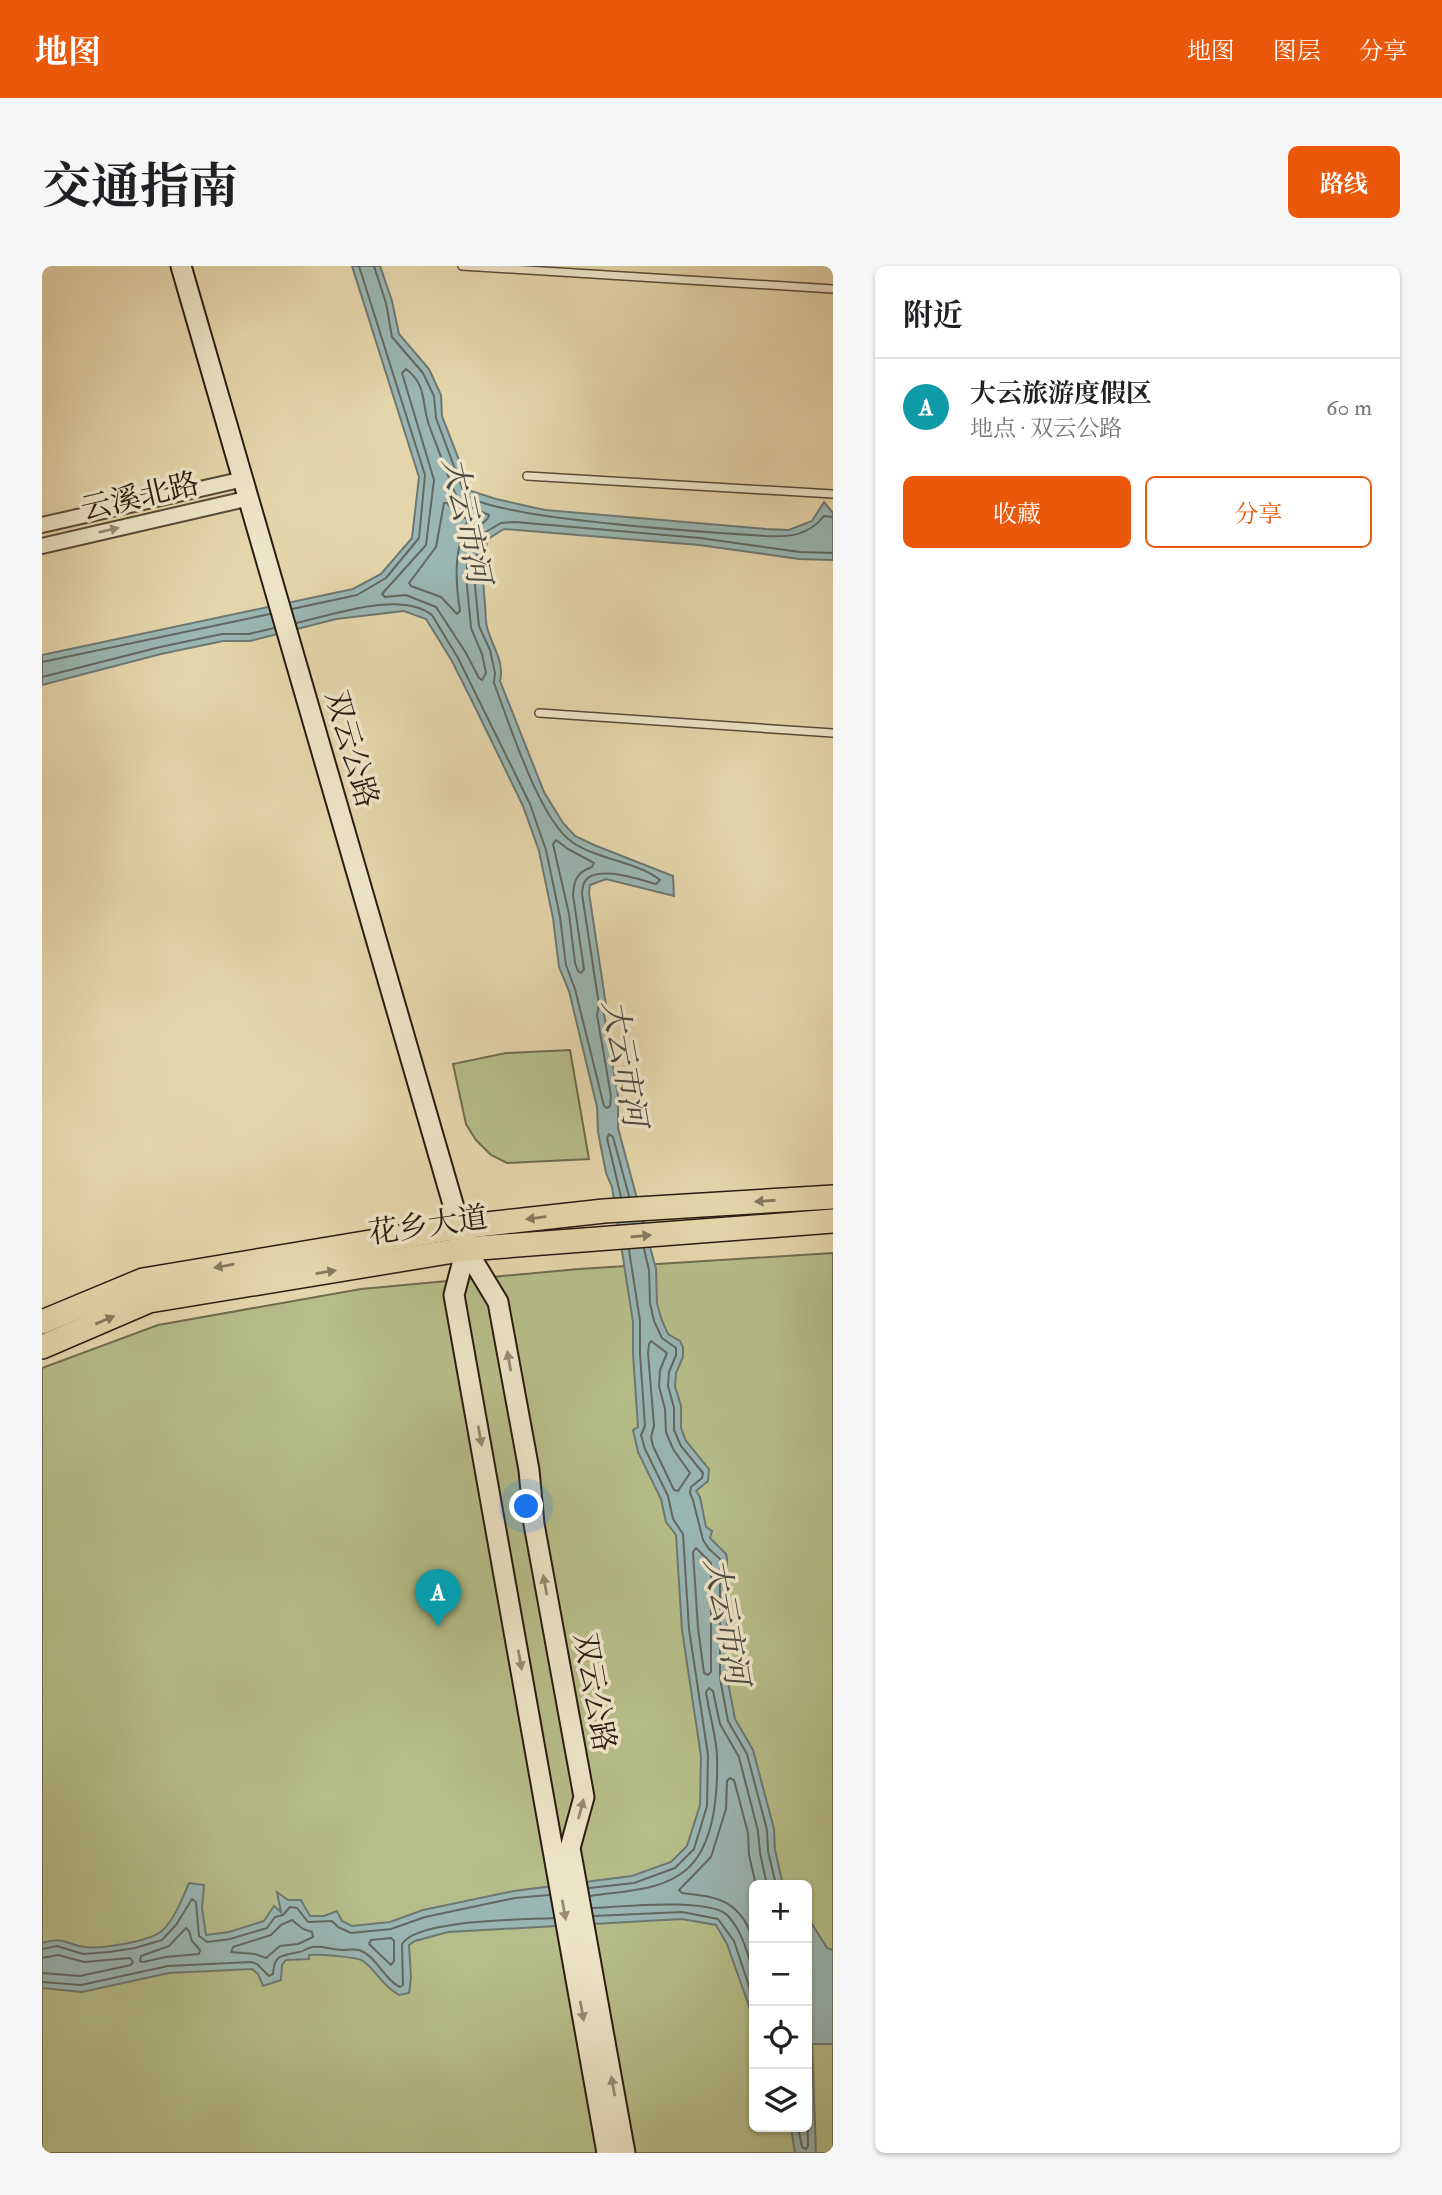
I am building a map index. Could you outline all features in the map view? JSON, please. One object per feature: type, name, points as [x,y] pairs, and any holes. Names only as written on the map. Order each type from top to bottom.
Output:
[{"type":"main road","name":"花乡大道","points":[[42,1347],[149,1301],[604,1211],[833,1197]]},
{"type":"main road","name":"花乡大道","points":[[42,1322],[143,1280],[463,1238],[608,1239],[833,1221]]},
{"type":"street","name":"双云公路","points":[[181,266],[463,1238],[498,1302],[529,1470],[534,1524],[584,1797],[570,1848],[567,1876]]},
{"type":"street","name":"云溪北路","points":[[42,525],[247,489]]},
{"type":"street","name":"云溪北路","points":[[42,546],[247,489]]},
{"type":"street","name":"双云公路","points":[[463,1238],[454,1295],[579,1943],[625,2153]]},
{"type":"street","name":"双云公路","points":[[579,1943],[607,2153]]},
{"type":"lane","points":[[462,266],[833,289]]},
{"type":"lane","points":[[527,476],[833,494]]},
{"type":"lane","points":[[538,713],[833,733]]},
{"type":"green space","points":[[570,1050],[589,1159],[507,1163],[491,1155],[476,1140],[466,1124],[453,1064],[506,1053]]},
{"type":"green space","points":[[833,1253],[833,2153],[42,2153],[42,1368],[158,1325],[361,1289],[579,1269]]},
{"type":"water","name":"大云市河","points":[[352,266],[380,266],[392,301],[399,334],[429,369],[441,395],[442,416],[471,491],[545,510],[766,529],[789,530],[812,521],[824,502],[833,513],[833,560],[799,559],[699,545],[504,529],[488,539],[483,564],[486,622],[501,667],[500,681],[544,792],[563,823],[575,836],[673,876],[674,896],[606,879],[590,885],[589,893],[606,1005],[604,1014],[618,1096],[618,1128],[656,1269],[657,1303],[661,1318],[668,1334],[680,1341],[683,1347],[675,1386],[681,1406],[681,1428],[686,1441],[709,1469],[708,1481],[696,1491],[700,1497],[706,1527],[712,1531],[710,1538],[727,1558],[727,1677],[735,1719],[753,1750],[774,1829],[775,1850],[782,1880],[749,1880],[749,2006],[727,1944],[716,1925],[682,1919],[448,1932],[409,1945],[409,1993],[399,1995],[363,1961],[314,1955],[309,1955],[309,1959],[286,1960],[282,1965],[281,1980],[263,1986],[258,1974],[252,1969],[169,1973],[82,1992],[42,1988],[42,1943],[61,1940],[77,1946],[102,1947],[148,1938],[167,1925],[189,1883],[204,1885],[202,1908],[206,1935],[229,1932],[264,1921],[274,1906],[281,1912],[277,1892],[288,1900],[301,1900],[310,1916],[324,1916],[337,1911],[342,1921],[352,1926],[390,1922],[423,1910],[514,1891],[632,1876],[671,1862],[687,1846],[700,1805],[701,1756],[682,1630],[676,1535],[666,1522],[661,1499],[638,1452],[633,1430],[638,1427],[633,1322],[612,1187],[606,1173],[598,1132],[597,1107],[569,991],[559,967],[553,918],[539,851],[523,806],[452,661],[426,619],[404,611],[336,619],[250,641],[223,641],[42,685],[42,655],[353,589],[381,574],[412,538],[419,477]]},
{"type":"water","points":[[812,1924],[827,1948],[833,1950],[833,2044],[812,2044]]},
{"type":"water","points":[[812,2044],[816,2153],[795,2153],[792,2132],[812,2132]]},
{"type":"place","name":"大云旅游度假区","points":[[438,1627]]}]
